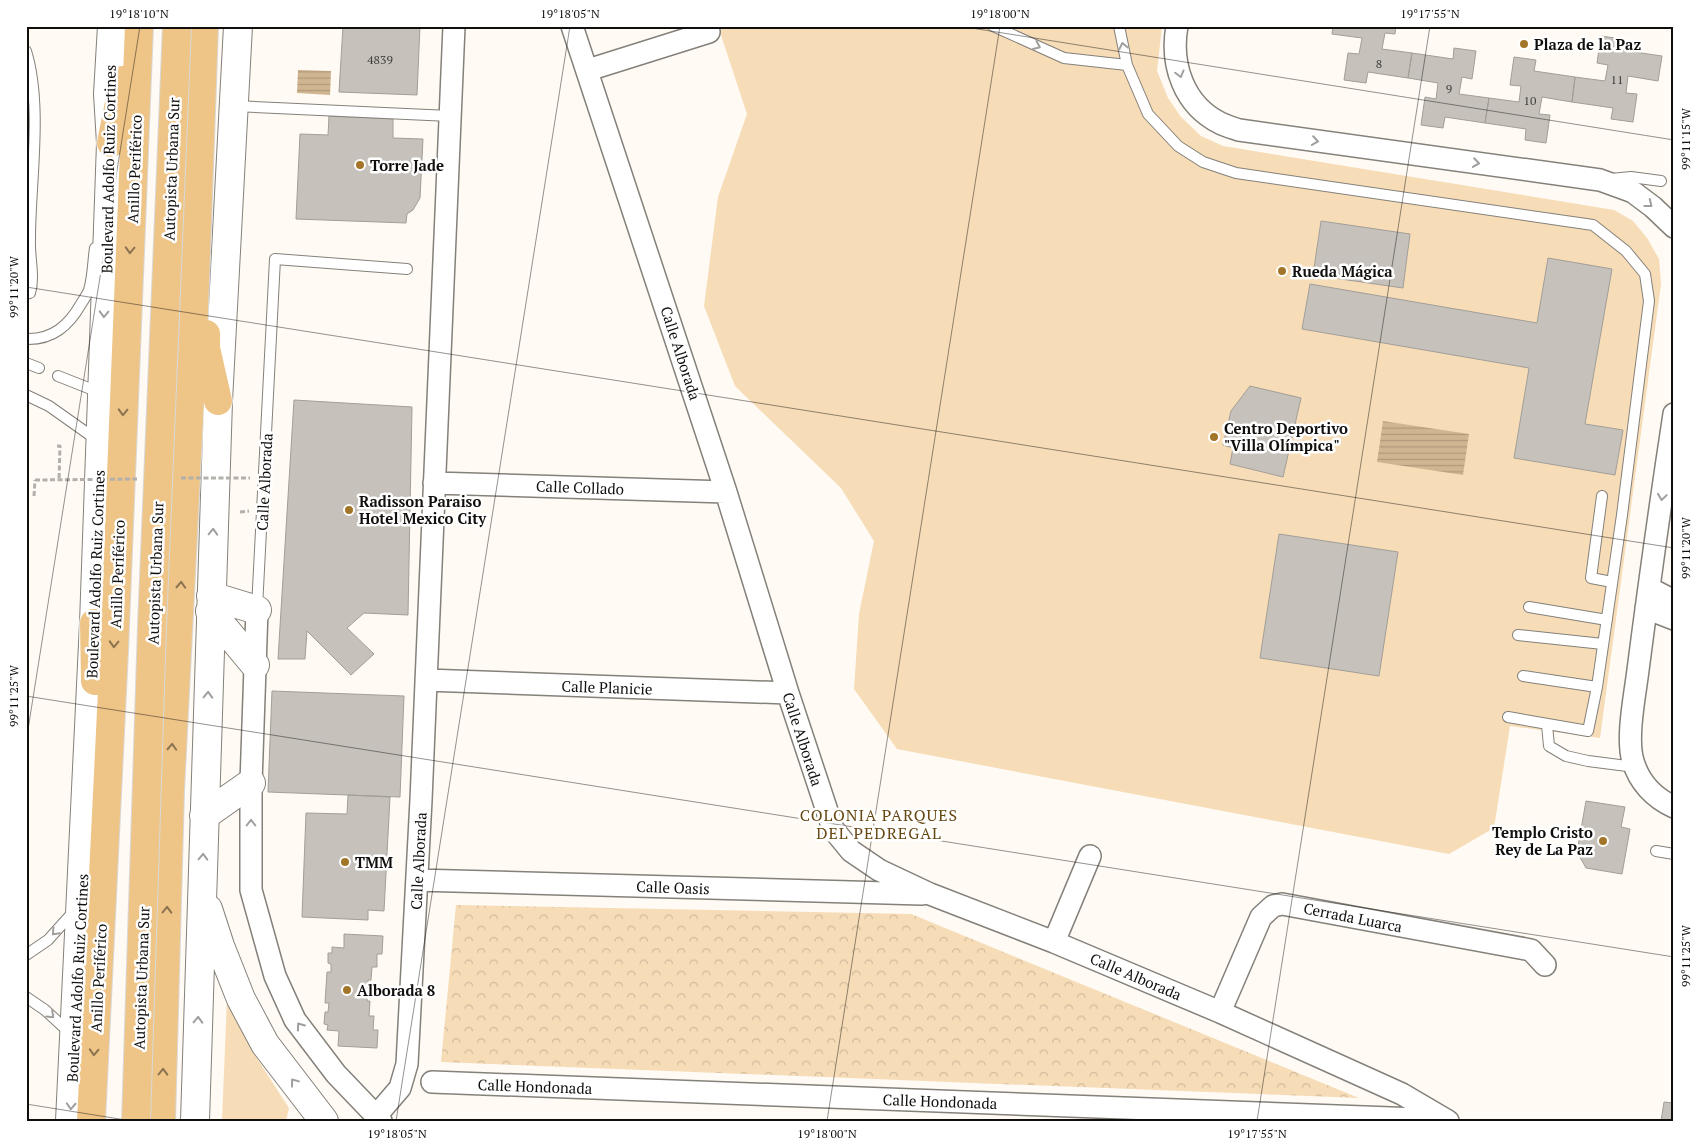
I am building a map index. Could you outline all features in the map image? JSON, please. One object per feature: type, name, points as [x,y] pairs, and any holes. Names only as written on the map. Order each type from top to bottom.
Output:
[{"type":"highway","points":[[110,143],[119,103],[129,26]]},
{"type":"highway","name":"Anillo Periférico","points":[[91,1121],[114,640],[139,26]]},
{"type":"highway","name":"Autopista Urbana Sur","points":[[121,1121],[160,26]]},
{"type":"highway","name":"Autopista Urbana Sur","points":[[136,1121],[152,626],[177,26]]},
{"type":"highway","points":[[161,1121],[170,790],[193,338],[204,26]]},
{"type":"highway","points":[[198,211],[204,236],[206,348],[218,401]]},
{"type":"highway","points":[[94,623],[98,980]]},
{"type":"main road","points":[[95,26],[108,94]]},
{"type":"main road","name":"Boulevard Adolfo Ruiz Cortines","points":[[70,1121],[94,623],[110,143],[108,94],[112,26]]},
{"type":"main road","points":[[195,1121],[218,401],[238,26]]},
{"type":"main road","points":[[236,72],[257,26]]},
{"type":"main road","points":[[211,604],[257,610]]},
{"type":"main road","points":[[211,604],[255,665]]},
{"type":"main road","points":[[204,816],[251,783]]},
{"type":"main road","points":[[202,888],[220,946],[233,979],[264,1044],[324,1121]]},
{"type":"street","name":"Calle Alborada","points":[[257,610],[251,783],[251,890],[275,976],[295,1020],[336,1074],[379,1118],[400,1088],[407,1064],[417,880],[454,26]]},
{"type":"street","name":"Calle Alborada","points":[[572,26],[726,492],[788,693],[833,829],[852,851],[880,870],[930,894],[1054,942],[1220,1012],[1402,1094],[1448,1120]]},
{"type":"street","points":[[1177,26],[1174,42],[1179,77],[1195,104],[1220,123],[1239,130],[1600,180],[1633,192],[1653,207],[1674,227]]},
{"type":"street","points":[[588,70],[709,32]]},
{"type":"street","points":[[1674,414],[1631,732],[1632,759],[1638,776],[1653,795],[1674,807]]},
{"type":"street","name":"Calle Collado","points":[[434,484],[726,492]]},
{"type":"street","points":[[1648,598],[1674,601]]},
{"type":"street","points":[[1648,598],[1674,619]]},
{"type":"street","name":"Calle Planicie","points":[[426,680],[788,693]]},
{"type":"street","points":[[1054,942],[1090,856]]},
{"type":"street","name":"Calle Oasis","points":[[417,880],[930,894]]},
{"type":"street","name":"Cerrada Luarca","points":[[1220,1012],[1261,917],[1273,906],[1282,904],[1531,950],[1545,965]]},
{"type":"street","name":"Calle Hondonada","points":[[432,1082],[936,1111],[1448,1120]]},
{"type":"lane","points":[[993,26],[1064,58],[1128,65]]},
{"type":"lane","points":[[1119,26],[1128,65],[1148,114],[1178,146],[1203,162],[1236,173],[1593,226],[1626,250],[1645,274],[1649,301],[1607,620],[1588,732],[1508,717]]},
{"type":"lane","points":[[26,51],[34,100],[30,241],[32,285],[30,293],[26,294]]},
{"type":"lane","points":[[234,106],[450,116]]},
{"type":"lane","points":[[26,339],[52,334],[65,326],[74,318],[89,290],[110,143]]},
{"type":"lane","points":[[1600,180],[1631,177],[1661,181]]},
{"type":"lane","name":"Calle Alborada","points":[[257,610],[275,260],[408,269]]},
{"type":"lane","points":[[26,363],[39,368]]},
{"type":"lane","points":[[58,376],[101,393]]},
{"type":"lane","points":[[26,395],[49,406],[100,441]]},
{"type":"lane","points":[[1602,496],[1591,578],[1612,582]]},
{"type":"lane","points":[[1529,608],[1607,620]]},
{"type":"lane","points":[[1518,635],[1603,644]]},
{"type":"lane","points":[[1523,676],[1597,686]]},
{"type":"lane","points":[[1547,725],[1549,746],[1566,756],[1635,767]]},
{"type":"lane","points":[[1656,852],[1674,854]]},
{"type":"lane","points":[[26,955],[48,940],[80,904]]},
{"type":"lane","points":[[26,997],[45,1010],[74,1036]]},
{"type":"path","points":[[57,446],[60,446],[59,480]]},
{"type":"path","points":[[34,480],[34,496]]},
{"type":"path","points":[[240,512],[250,512]]},
{"type":"green space","name":"Centro Deportivo \"Villa Olímpica\"","points":[[718,26],[1162,26],[1157,71],[1168,98],[1181,117],[1201,136],[1223,146],[1614,210],[1633,221],[1647,238],[1659,259],[1661,284],[1600,738],[1510,726],[1494,828],[1449,854],[897,749],[854,689],[859,614],[874,541],[841,488],[735,386],[704,306],[718,197],[747,114]],"holes":[[[1321,222],[1410,234],[1403,288],[1313,275]]]},
{"type":"green space","points":[[456,905],[911,914],[1359,1098],[441,1062]]},
{"type":"green space","points":[[227,999],[252,1051],[289,1108],[286,1121],[222,1121]]},
{"type":"shaded area","points":[[298,70],[331,71],[330,95],[297,93]]},
{"type":"shaded area","points":[[1383,421],[1469,434],[1463,475],[1377,462]]},
{"type":"building","points":[[343,26],[420,26],[417,95],[339,92]]},
{"type":"building","points":[[1333,26],[1396,26],[1395,34],[1385,33],[1382,49],[1412,53],[1408,78],[1368,72],[1366,83],[1344,80],[1348,53],[1359,54],[1362,38],[1332,34]]},
{"type":"building","points":[[1601,36],[1622,39],[1621,50],[1662,56],[1658,81],[1628,76],[1626,93],[1637,94],[1633,122],[1611,119],[1613,108],[1572,102],[1575,77],[1605,81],[1608,65],[1597,63]]},
{"type":"building","points":[[1454,48],[1476,51],[1472,79],[1462,77],[1459,94],[1489,98],[1485,123],[1445,117],[1443,128],[1421,125],[1425,97],[1436,99],[1438,83],[1408,78],[1412,53],[1453,59]]},
{"type":"building","points":[[1514,57],[1536,60],[1534,71],[1575,77],[1572,102],[1542,97],[1539,114],[1550,115],[1546,143],[1525,140],[1526,129],[1485,123],[1489,98],[1519,102],[1521,86],[1510,85]]},
{"type":"building","name":"Torre Jade","points":[[329,116],[393,119],[393,138],[423,139],[420,198],[413,210],[407,214],[406,223],[296,219],[300,134],[328,135]]},
{"type":"building","points":[[1321,221],[1410,234],[1403,288],[1313,275]]},
{"type":"building","points":[[1548,258],[1612,269],[1585,424],[1623,430],[1615,475],[1514,458],[1529,368],[1302,329],[1310,284],[1537,323]]},
{"type":"building","points":[[1250,386],[1301,398],[1283,477],[1230,464],[1233,448],[1223,445],[1231,411]]},
{"type":"building","name":"Radisson Paraiso Hotel Mexico City","points":[[294,400],[412,407],[408,615],[364,613],[347,628],[374,654],[351,675],[307,631],[305,659],[278,659]]},
{"type":"building","points":[[1279,534],[1398,552],[1379,676],[1260,658]]},
{"type":"building","points":[[272,691],[404,696],[400,797],[268,792]]},
{"type":"building","name":"TMM","points":[[348,795],[390,797],[384,911],[368,910],[368,920],[302,917],[306,813],[347,814]]},
{"type":"building","name":"Templo Cristo Rey de La Paz","points":[[1586,801],[1625,807],[1621,827],[1630,829],[1622,874],[1586,868],[1577,852]]},
{"type":"building","name":"Alborada 8","points":[[344,934],[383,936],[382,954],[377,954],[377,967],[372,967],[371,980],[368,980],[367,1001],[370,1001],[369,1016],[374,1016],[373,1030],[378,1030],[377,1048],[338,1046],[339,1031],[327,1030],[328,1025],[324,1024],[325,1012],[328,1012],[329,1003],[325,1003],[327,972],[331,972],[331,964],[328,963],[328,953],[332,953],[332,947],[344,948]]},
{"type":"building","points":[[1664,1102],[1674,1103],[1674,1121],[1661,1121]]},
{"type":"place","name":"Plaza de la Paz","points":[[1524,44]]},
{"type":"place","name":"Torre Jade","points":[[360,165]]},
{"type":"place","name":"Rueda Mágica","points":[[1282,271]]},
{"type":"place","name":"Centro Deportivo \"Villa Olímpica\"","points":[[1214,437]]},
{"type":"place","name":"Radisson Paraiso Hotel Mexico City","points":[[349,510]]},
{"type":"place","name":"Templo Cristo Rey de La Paz","points":[[1603,841]]},
{"type":"place","name":"TMM","points":[[345,862]]},
{"type":"place","name":"Alborada 8","points":[[347,990]]},
{"type":"district","name":"COLONIA PARQUES DEL PEDREGAL","points":[[879,824]]}]
